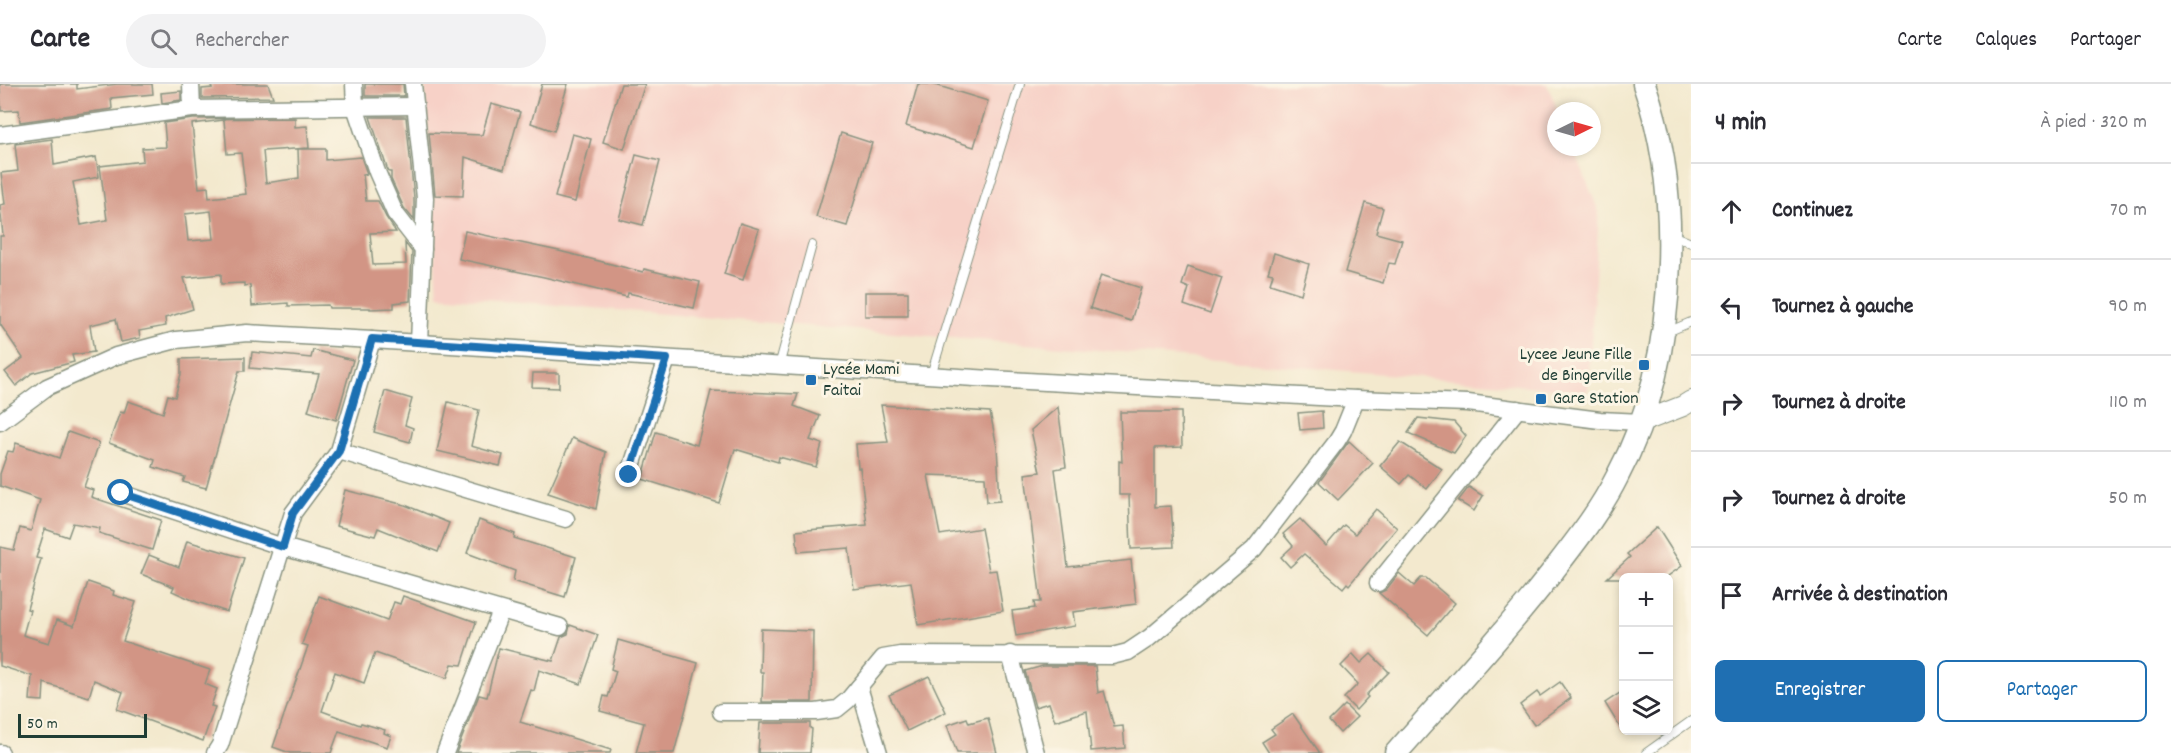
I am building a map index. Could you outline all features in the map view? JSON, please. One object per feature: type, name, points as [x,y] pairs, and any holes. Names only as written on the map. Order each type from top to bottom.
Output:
[{"type":"main road","points":[[1396,753],[1528,602],[1580,537],[1618,476],[1642,422],[1664,333],[1670,234],[1665,165],[1644,84]]},
{"type":"street","points":[[190,84],[192,109]]},
{"type":"street","points":[[354,84],[355,107],[377,172],[395,213],[423,249]]},
{"type":"street","points":[[413,84],[425,198],[419,343]]},
{"type":"street","points":[[0,135],[192,109],[414,106]]},
{"type":"street","points":[[0,422],[47,387],[116,356],[176,340],[247,333],[931,375],[1356,399],[1468,403],[1600,420],[1642,422],[1691,401]]},
{"type":"street","points":[[215,753],[220,745],[293,513],[339,451],[372,339]]},
{"type":"street","points":[[629,475],[667,359]]},
{"type":"street","points":[[721,712],[816,712],[837,709],[848,700],[884,658],[900,655],[1121,655],[1149,638],[1262,541],[1337,441],[1356,399]]},
{"type":"street","points":[[1378,583],[1518,408]]},
{"type":"street","points":[[339,451],[566,519]]},
{"type":"street","points":[[121,493],[283,547],[560,627]]},
{"type":"street","points":[[445,753],[501,611]]},
{"type":"street","points":[[1010,654],[1036,753]]},
{"type":"street","points":[[859,687],[879,753]]},
{"type":"lane","points":[[931,375],[1020,84]]},
{"type":"lane","points":[[1670,234],[1691,243]]},
{"type":"lane","points":[[779,366],[812,245]]},
{"type":"lane","points":[[1664,333],[1691,322]]},
{"type":"lane","points":[[1646,753],[1691,721]]},
{"type":"shaded area","points":[[425,84],[1547,84],[1554,102],[1547,102],[1547,156],[1577,156],[1599,212],[1588,391],[438,295]]},
{"type":"building","points":[[0,84],[77,84],[77,89],[117,84],[152,84],[153,94],[111,98],[112,109],[20,122],[19,110],[1,111]]},
{"type":"building","points":[[210,84],[268,84],[273,97],[202,98],[202,89],[212,88]]},
{"type":"building","points":[[365,84],[403,84],[404,96],[365,96]]},
{"type":"building","points":[[542,84],[568,84],[554,131],[531,123]]},
{"type":"building","points":[[621,84],[645,84],[624,149],[603,142]]},
{"type":"building","points":[[918,84],[932,84],[988,101],[974,147],[906,126]]},
{"type":"building","points":[[181,91],[181,100],[162,103],[161,93]]},
{"type":"building","points":[[491,104],[520,112],[504,169],[465,157],[463,196],[435,195],[429,133],[482,135]]},
{"type":"building","points":[[370,117],[406,117],[414,220],[404,208],[391,179],[391,172],[387,168]]},
{"type":"building","points":[[295,118],[295,127],[307,126],[309,148],[263,151],[266,183],[299,178],[298,149],[326,149],[326,160],[361,157],[367,174],[363,175],[366,201],[378,201],[396,232],[370,233],[373,265],[406,264],[405,243],[412,252],[410,301],[394,303],[394,308],[370,309],[329,308],[328,305],[288,306],[288,303],[252,306],[250,285],[221,284],[221,274],[184,278],[193,309],[165,318],[166,326],[139,331],[140,338],[121,342],[116,319],[90,325],[94,352],[72,355],[74,362],[32,373],[16,386],[5,372],[23,358],[0,324],[0,236],[3,236],[0,205],[5,204],[1,173],[18,171],[15,144],[52,139],[54,165],[96,157],[99,177],[73,182],[81,225],[107,220],[100,166],[143,161],[142,148],[166,147],[164,123],[193,119]],"holes":[[[224,120],[227,154],[241,153],[246,194],[209,198],[208,187],[199,188],[192,124]],[[211,211],[214,239],[188,241],[185,214]]]},
{"type":"building","points":[[841,133],[872,143],[847,226],[816,217]]},
{"type":"building","points":[[572,134],[591,139],[575,202],[555,197]]},
{"type":"building","points":[[636,155],[660,161],[643,225],[619,219]]},
{"type":"building","points":[[1365,203],[1383,208],[1376,233],[1402,240],[1395,264],[1389,263],[1383,283],[1345,272]]},
{"type":"building","points":[[740,223],[759,229],[743,280],[724,274]]},
{"type":"building","points":[[465,231],[643,272],[644,269],[700,282],[694,308],[628,293],[627,297],[459,259]]},
{"type":"building","points":[[1274,253],[1309,264],[1301,294],[1270,284],[1273,274],[1268,273]]},
{"type":"building","points":[[1188,266],[1222,278],[1210,314],[1184,305],[1189,288],[1182,285]]},
{"type":"building","points":[[1101,275],[1141,288],[1131,321],[1090,308]]},
{"type":"building","points":[[865,292],[908,292],[908,316],[865,316]]},
{"type":"building","points":[[313,350],[353,360],[336,420],[308,411],[319,374],[250,368],[252,352],[311,358]]},
{"type":"building","points":[[245,357],[245,371],[239,371],[206,488],[183,482],[185,477],[153,467],[155,460],[109,443],[120,412],[124,413],[128,401],[163,413],[168,395],[175,397],[181,374],[181,359]]},
{"type":"building","points":[[533,373],[559,373],[559,388],[532,387]]},
{"type":"building","points":[[385,391],[412,399],[405,425],[413,428],[410,442],[374,432]]},
{"type":"building","points":[[711,391],[798,394],[794,406],[820,416],[810,440],[822,444],[816,467],[779,457],[778,462],[735,449],[719,503],[642,479],[656,432],[697,445]]},
{"type":"building","points":[[448,402],[479,410],[471,446],[503,455],[500,466],[437,451]]},
{"type":"building","points":[[881,405],[990,412],[997,447],[1000,501],[987,502],[985,477],[928,475],[940,535],[981,528],[989,571],[996,570],[1003,611],[918,625],[911,582],[854,589],[849,548],[798,552],[796,531],[867,525],[856,444],[888,442]]},
{"type":"building","points":[[1058,407],[1066,467],[1055,469],[1068,567],[1131,560],[1136,604],[1073,612],[1075,626],[1016,636],[1012,611],[1035,608],[1034,602],[1041,602],[1025,474],[1040,472],[1031,430]]},
{"type":"building","points":[[1322,411],[1323,428],[1300,430],[1298,413]]},
{"type":"building","points":[[1120,412],[1181,412],[1182,447],[1155,448],[1155,507],[1171,506],[1174,547],[1131,549],[1129,495],[1119,495],[1119,461],[1122,462]]},
{"type":"building","points":[[1418,418],[1454,422],[1466,436],[1454,453],[1408,433]]},
{"type":"building","points":[[68,432],[99,443],[84,487],[93,490],[91,497],[161,520],[152,550],[99,533],[100,528],[73,523],[68,537],[45,529],[36,558],[41,559],[27,609],[30,610],[23,635],[49,643],[57,620],[74,626],[88,582],[114,591],[113,595],[136,602],[123,641],[210,670],[205,684],[217,689],[211,706],[215,707],[203,741],[117,709],[123,692],[94,680],[89,697],[44,683],[43,701],[30,700],[32,676],[0,666],[0,547],[14,550],[20,528],[31,531],[40,500],[0,486],[0,474],[8,451],[13,452],[16,443],[59,458]]},
{"type":"building","points":[[572,438],[606,452],[596,509],[548,493]]},
{"type":"building","points":[[1349,441],[1373,463],[1338,500],[1319,482]]},
{"type":"building","points":[[1400,442],[1442,469],[1427,489],[1409,475],[1401,484],[1380,466]]},
{"type":"building","points":[[1469,487],[1483,496],[1474,511],[1458,501]]},
{"type":"building","points":[[345,490],[405,505],[449,523],[438,552],[378,528],[375,536],[336,526]]},
{"type":"building","points":[[1376,509],[1397,528],[1349,585],[1347,583],[1343,588],[1304,554],[1290,567],[1281,557],[1293,546],[1283,534],[1300,519],[1326,546],[1344,525],[1355,534]]},
{"type":"building","points":[[479,520],[515,534],[514,538],[576,557],[565,597],[513,581],[515,571],[467,553]]},
{"type":"building","points":[[1657,527],[1682,566],[1672,573],[1619,573],[1619,578],[1607,578],[1630,557],[1627,554]]},
{"type":"building","points":[[187,541],[244,558],[227,612],[172,591],[174,587],[141,574],[149,555],[179,567]]},
{"type":"building","points":[[1399,573],[1414,586],[1421,578],[1426,578],[1455,603],[1428,635],[1379,593],[1386,590]]},
{"type":"building","points":[[319,596],[387,621],[394,602],[400,604],[403,596],[476,622],[462,665],[452,664],[447,678],[375,653],[364,683],[335,672],[322,711],[360,725],[361,723],[385,730],[384,733],[391,736],[387,747],[339,731],[331,753],[290,753],[273,747],[308,646],[302,644]]},
{"type":"building","points":[[570,625],[598,635],[581,684],[539,670],[534,691],[531,690],[520,722],[611,750],[610,753],[456,753],[479,695],[487,697],[499,648],[553,661],[561,637],[568,634]]},
{"type":"building","points":[[761,629],[813,631],[812,702],[762,702]]},
{"type":"building","points":[[618,640],[698,663],[674,753],[636,753],[644,723],[600,711],[604,696],[608,697],[616,671],[611,669]]},
{"type":"building","points":[[1353,654],[1361,663],[1371,654],[1389,672],[1366,695],[1368,697],[1356,710],[1344,698],[1358,684],[1341,666]]},
{"type":"building","points":[[1043,666],[1095,666],[1098,693],[1104,691],[1114,727],[1123,726],[1125,748],[1091,751],[1087,711],[1055,721],[1049,703],[1035,707],[1025,671]]},
{"type":"building","points":[[929,676],[946,712],[907,731],[889,695]]},
{"type":"building","points":[[1560,682],[1571,698],[1534,725],[1520,705],[1537,692],[1540,696]]},
{"type":"building","points":[[1619,694],[1619,726],[1605,703]]},
{"type":"building","points":[[1345,705],[1357,717],[1340,733],[1329,721]]},
{"type":"building","points":[[1293,714],[1320,753],[1269,753],[1262,742],[1275,734],[1271,729]]},
{"type":"building","points":[[967,718],[969,723],[988,718],[997,753],[957,753],[947,725]]},
{"type":"building","points":[[760,723],[810,723],[812,729],[810,753],[758,753]]},
{"type":"place","name":"Lycee Jeune Fille de Bingerville","points":[[1644,365]]},
{"type":"place","name":"Lycée Mami Faitai","points":[[811,380]]},
{"type":"place","name":"Gare Station","points":[[1541,399]]},
{"type":"route","points":[[121,493],[283,547],[293,513],[339,451],[372,339],[667,359],[629,475]]}]
